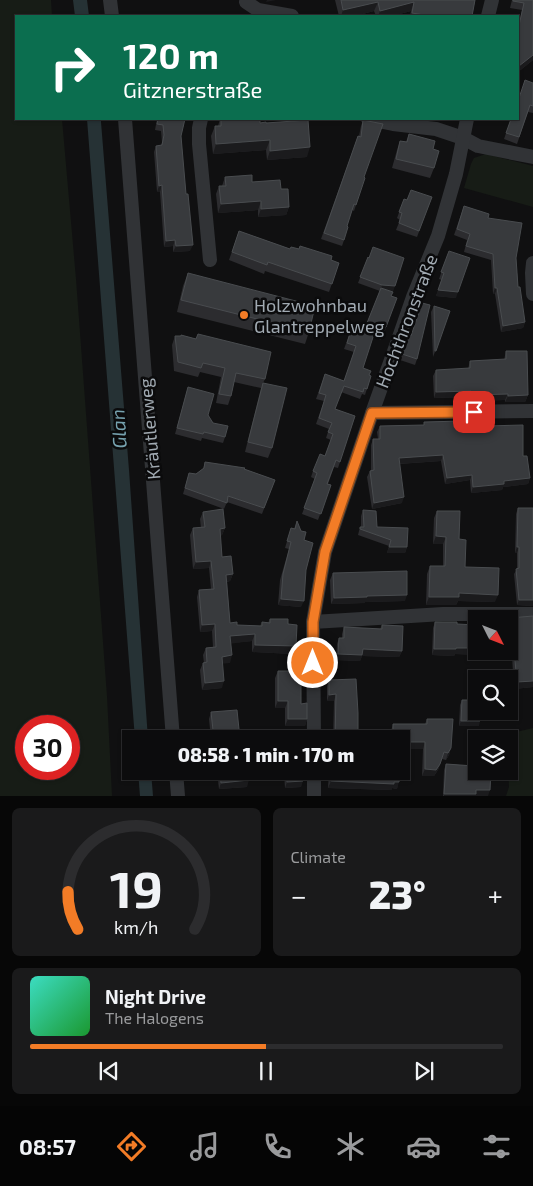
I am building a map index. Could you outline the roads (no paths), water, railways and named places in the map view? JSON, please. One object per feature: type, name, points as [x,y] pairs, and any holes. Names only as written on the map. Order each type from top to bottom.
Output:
[{"type":"street","points":[[110,0],[112,15]]},
{"type":"street","points":[[488,15],[492,0]]},
{"type":"street","points":[[246,2],[258,10],[286,15]]},
{"type":"street","name":"Kräutlerweg","points":[[125,120],[172,730]]},
{"type":"street","points":[[201,120],[199,144],[210,260]]},
{"type":"street","points":[[374,120],[436,130],[463,138],[478,146],[533,157]]},
{"type":"street","name":"Hochthronstraße","points":[[314,730],[313,622],[325,552],[413,297],[438,236],[456,174],[467,120]]},
{"type":"street","points":[[533,263],[533,294]]},
{"type":"street","points":[[372,413],[533,411]]},
{"type":"street","points":[[313,622],[443,614],[533,614]]},
{"type":"street","points":[[177,780],[178,796]]},
{"type":"street","points":[[314,780],[314,796]]},
{"type":"water","points":[[73,0],[87,0],[89,15],[75,15]]},
{"type":"water","name":"Glan","points":[[87,120],[101,120],[147,730],[134,730]]},
{"type":"water","points":[[139,780],[152,780],[153,796],[140,796]]},
{"type":"place","name":"Holzwohnbau Glantreppelweg","points":[[244,315]]}]
